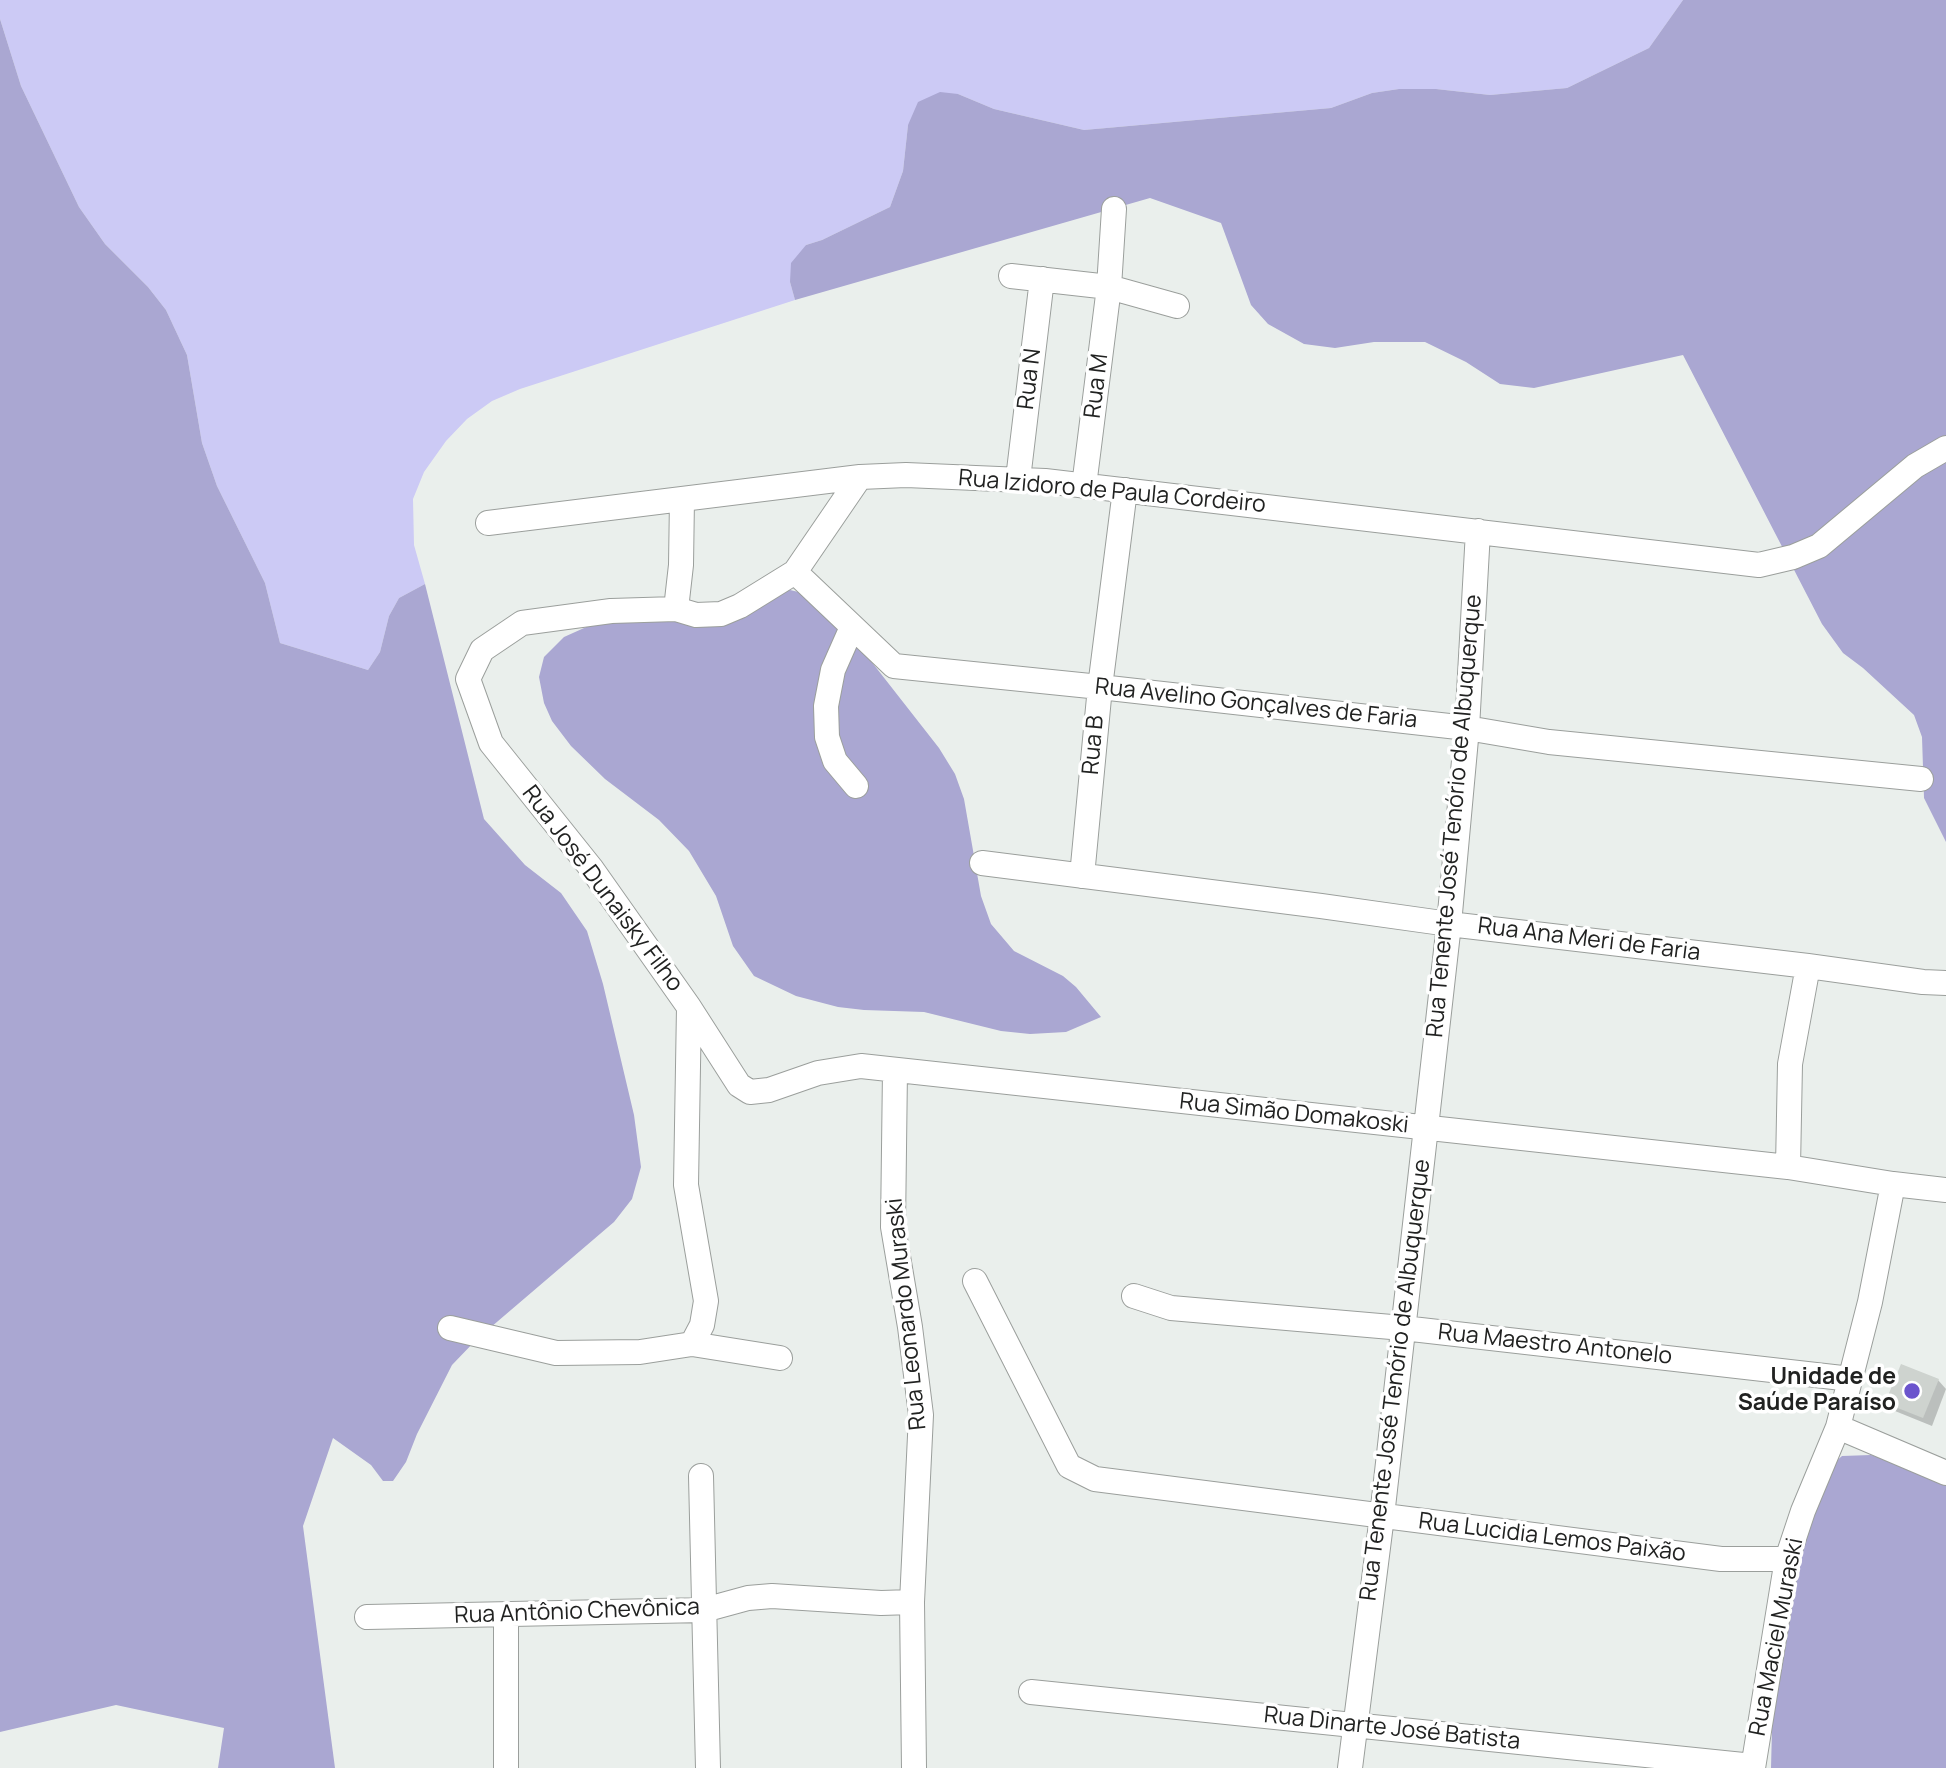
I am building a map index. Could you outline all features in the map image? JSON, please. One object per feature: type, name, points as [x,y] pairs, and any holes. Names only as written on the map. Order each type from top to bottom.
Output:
[{"type":"street","name":"Rua M","points":[[1084,486],[1109,287],[1114,209]]},
{"type":"street","points":[[1011,276],[1109,287],[1177,306]]},
{"type":"street","name":"Rua N","points":[[1018,479],[1042,279]]},
{"type":"street","name":"Rua Izidoro de Paula Cordeiro","points":[[488,523],[860,477],[906,475],[1018,479],[1125,490],[1759,565],[1793,557],[1819,545],[1915,466],[1946,448]]},
{"type":"street","points":[[795,572],[860,477]]},
{"type":"street","name":"Rua B","points":[[1082,876],[1100,687],[1125,490]]},
{"type":"street","points":[[676,609],[681,565],[682,499]]},
{"type":"street","name":"Rua Tenente José Tenório de Albuquerque","points":[[1350,1768],[1382,1516],[1449,925],[1467,728],[1478,531]]},
{"type":"street","name":"Rua José Dunaisky Filho","points":[[692,1344],[702,1325],[706,1301],[686,1185],[689,1007],[591,868],[491,743],[468,680],[482,650],[522,623],[611,611],[676,609],[696,615],[721,614],[740,606],[795,572]]},
{"type":"street","name":"Rua Avelino Gonçalves de Faria","points":[[795,572],[894,666],[1467,728],[1549,741],[1921,779]]},
{"type":"street","points":[[852,627],[833,670],[826,706],[827,737],[835,761],[856,786]]},
{"type":"street","name":"Rua Ana Meri de Faria","points":[[982,863],[1449,925],[1946,983]]},
{"type":"street","points":[[1788,1167],[1790,1064],[1808,966]]},
{"type":"street","name":"Rua Simão Domakoski","points":[[689,1007],[739,1085],[750,1092],[769,1090],[818,1073],[861,1066],[1788,1167],[1946,1190]]},
{"type":"street","name":"Rua Leonardo Muraski","points":[[895,1070],[893,1227],[911,1327],[921,1415],[912,1602],[914,1768]]},
{"type":"street","name":"Rua Maciel Muraski","points":[[1753,1767],[1787,1559],[1803,1511],[1838,1427],[1870,1302],[1893,1184]]},
{"type":"street","name":"Rua Lucidia Lemos Paixão","points":[[975,1281],[1069,1466],[1096,1479],[1721,1559],[1787,1559]]},
{"type":"street","name":"Rua Maestro Antonelo","points":[[1135,1296],[1171,1308],[1403,1328],[1851,1379]]},
{"type":"street","points":[[450,1328],[556,1353],[640,1352],[692,1344],[780,1358]]},
{"type":"street","points":[[1838,1427],[1946,1473]]},
{"type":"street","points":[[701,1476],[708,1768]]},
{"type":"street","name":"Rua Antônio Chevônica","points":[[367,1617],[704,1610],[748,1598],[772,1595],[881,1603],[912,1602]]},
{"type":"street","points":[[506,1615],[506,1768]]},
{"type":"street","name":"Rua Dinarte José Batista","points":[[1031,1692],[1753,1767]]},
{"type":"shaded area","points":[[0,0],[1683,0],[1649,48],[1567,88],[1490,95],[1436,89],[1399,89],[1372,93],[1331,108],[1084,130],[994,109],[958,94],[908,125],[903,171],[890,207],[806,245],[790,282],[795,300],[520,389],[492,401],[467,419],[446,441],[424,472],[413,499],[414,545],[425,584],[399,598],[389,616],[380,652],[368,670],[280,643],[265,583],[217,486],[202,443],[187,355],[166,310],[148,287],[105,244],[79,207],[21,86],[0,19]]},
{"type":"shaded area","points":[[1683,0],[1946,0],[1946,842],[1924,798],[1922,737],[1914,715],[1843,653],[1822,624],[1683,355],[1534,388],[1500,384],[1466,362],[1425,342],[1374,342],[1335,348],[1304,344],[1268,324],[1251,305],[1221,223],[1150,198],[795,300],[790,282],[791,263],[806,245],[890,207],[903,171],[908,125],[918,102],[940,92],[958,94],[994,109],[1084,130],[1331,108],[1372,93],[1399,89],[1436,89],[1490,95],[1567,88],[1649,48]]},
{"type":"shaded area","points":[[0,19],[21,86],[79,207],[105,244],[148,287],[166,310],[187,355],[202,443],[217,486],[265,583],[280,643],[368,670],[380,652],[389,616],[399,598],[425,584],[484,819],[525,865],[561,893],[587,931],[603,984],[634,1115],[641,1167],[632,1199],[614,1222],[477,1339],[452,1365],[406,1462],[393,1481],[383,1481],[371,1465],[333,1438],[303,1526],[335,1768],[218,1768],[224,1728],[116,1705],[0,1732]]},
{"type":"shaded area","points":[[790,590],[811,595],[849,633],[939,748],[955,774],[964,799],[981,896],[991,924],[1014,951],[1063,976],[1101,1017],[1066,1032],[1030,1034],[1001,1031],[924,1012],[838,1007],[796,996],[754,976],[733,946],[716,896],[689,851],[659,820],[605,779],[571,746],[552,721],[544,703],[539,677],[544,657],[564,637],[593,624],[729,605]]},
{"type":"shaded area","points":[[1871,1455],[1946,1481],[1946,1768],[1771,1768],[1773,1690],[1780,1623],[1817,1478],[1842,1456]]},
{"type":"building","name":"Unidade de Saúde Paraíso","points":[[1901,1364],[1939,1379],[1923,1418],[1885,1403]]},
{"type":"place","name":"Unidade de Saúde Paraíso","points":[[1912,1391]]}]
